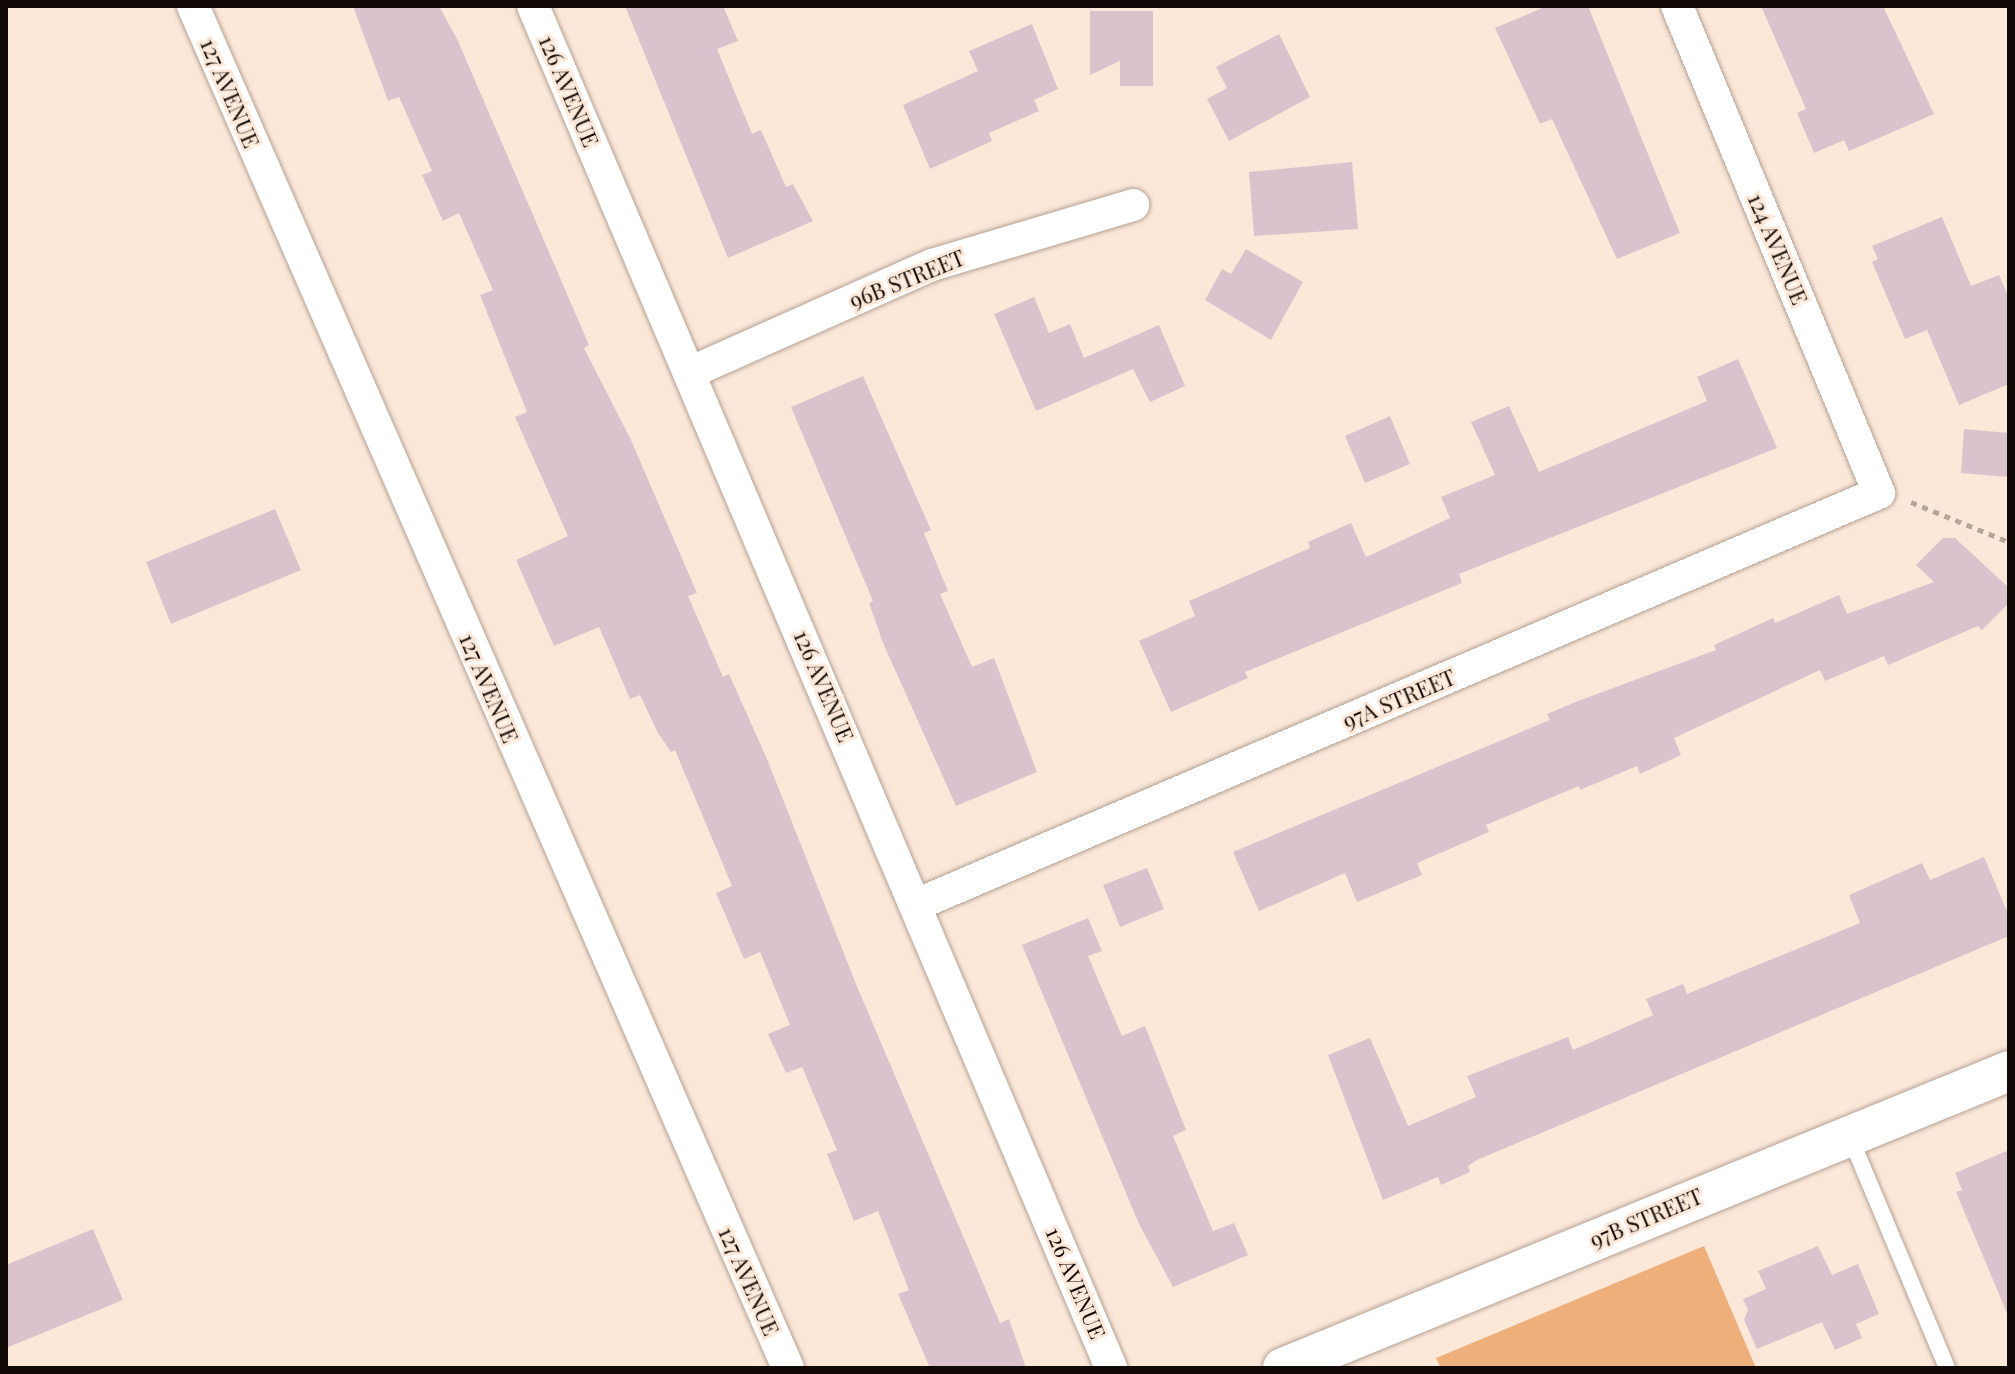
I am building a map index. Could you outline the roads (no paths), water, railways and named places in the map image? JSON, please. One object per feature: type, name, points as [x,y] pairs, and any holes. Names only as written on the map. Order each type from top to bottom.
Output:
[{"type":"street","name":"127 AVENUE","points":[[193,6],[788,1368]]},
{"type":"street","name":"126 AVENUE","points":[[533,6],[918,904],[1111,1368]]},
{"type":"street","name":"124 AVENUE","points":[[1677,6],[1879,493]]},
{"type":"street","name":"96B STREET","points":[[689,373],[932,265],[1133,205]]},
{"type":"street","name":"97A STREET","points":[[918,904],[1879,493]]},
{"type":"street","name":"97B STREET","points":[[1283,1368],[2009,1071]]},
{"type":"lane","points":[[1849,1134],[1947,1368]]}]
